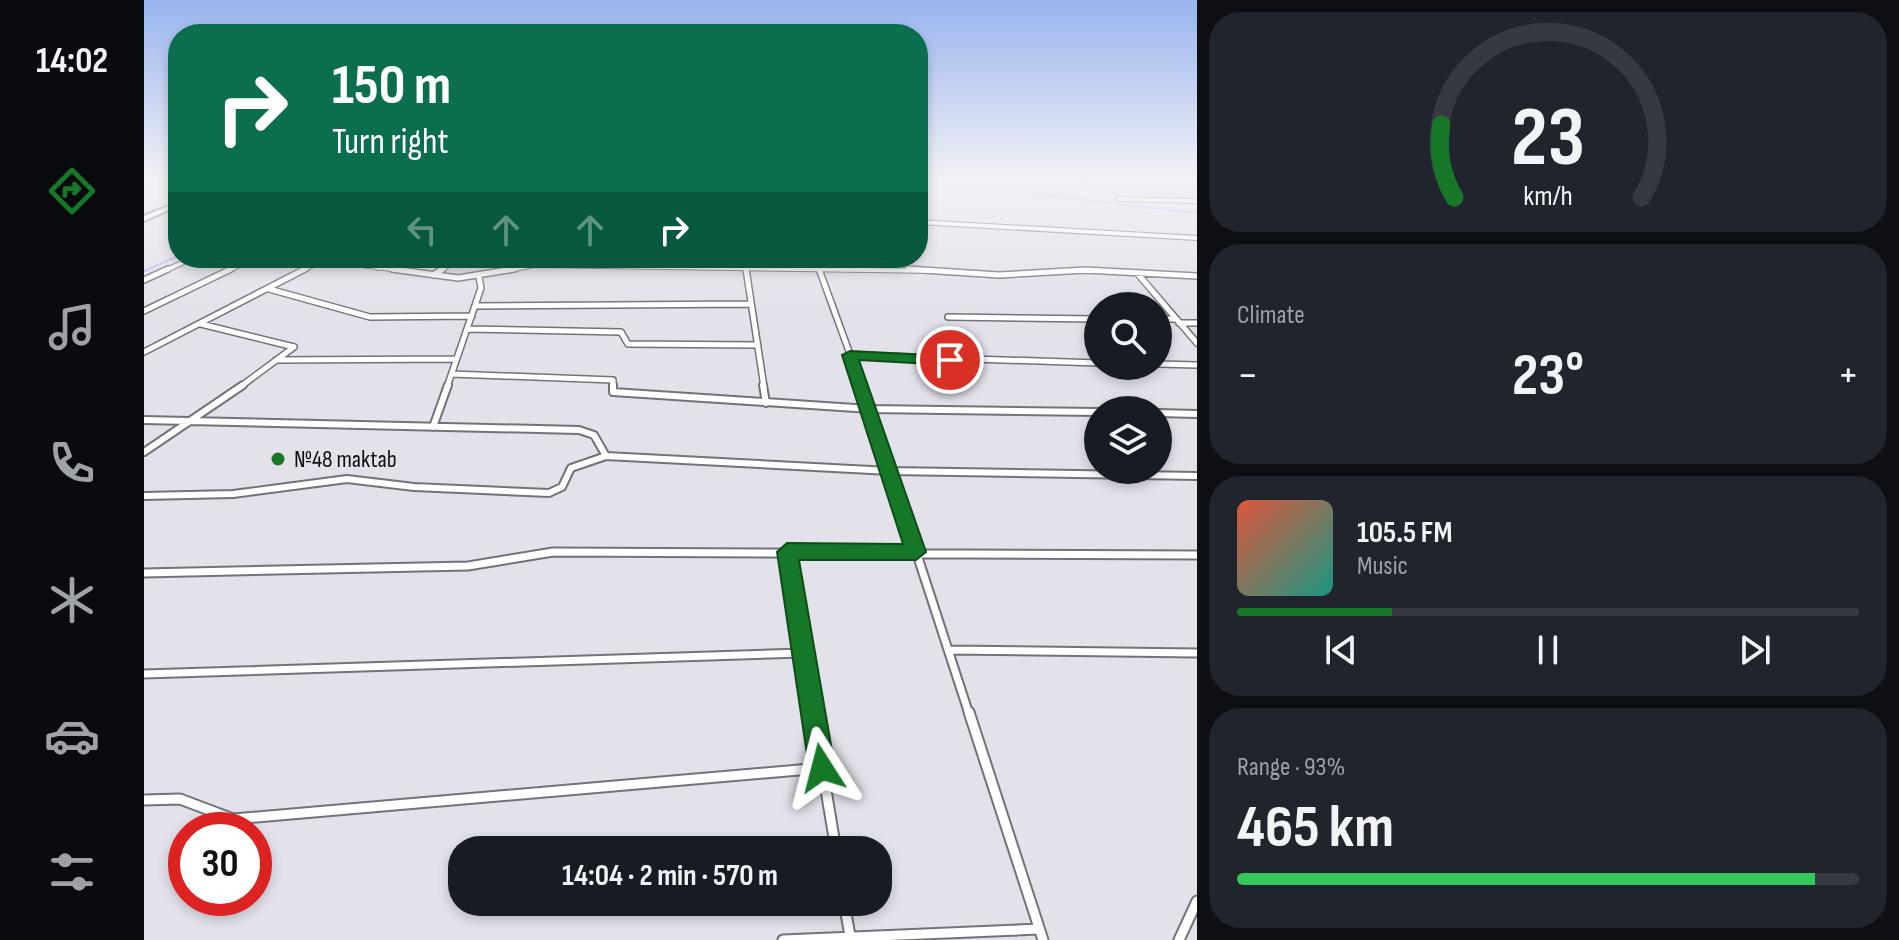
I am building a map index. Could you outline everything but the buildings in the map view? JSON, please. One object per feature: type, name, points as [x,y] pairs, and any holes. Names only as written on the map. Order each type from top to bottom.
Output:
[{"type":"street","points":[[928,223],[1197,238]]},
{"type":"street","points":[[144,280],[171,268]]},
{"type":"street","points":[[144,311],[233,268]]},
{"type":"street","points":[[144,352],[307,268]]},
{"type":"street","points":[[372,268],[479,277],[488,272],[514,268]]},
{"type":"street","points":[[433,275],[445,268]]},
{"type":"street","points":[[746,268],[766,403]]},
{"type":"street","points":[[783,940],[1041,935],[870,409],[818,268]]},
{"type":"street","points":[[841,268],[999,275],[1085,270],[1197,276]]},
{"type":"street","points":[[1137,272],[1197,343]]},
{"type":"street","points":[[433,427],[481,288],[479,277]]},
{"type":"street","points":[[269,289],[370,317],[472,316]]},
{"type":"street","points":[[475,306],[751,304]]},
{"type":"street","points":[[948,317],[1084,319]]},
{"type":"street","points":[[1172,320],[1197,323]]},
{"type":"street","points":[[144,452],[196,420],[294,347],[201,324]]},
{"type":"street","points":[[467,329],[621,332],[628,344],[758,345]]},
{"type":"street","points":[[850,355],[1084,363]]},
{"type":"street","points":[[276,360],[456,359]]},
{"type":"street","points":[[1172,364],[1197,365]]},
{"type":"street","points":[[452,374],[613,380],[613,392],[766,403],[870,409],[1084,412]]},
{"type":"street","points":[[1172,413],[1197,414]]},
{"type":"street","points":[[144,420],[579,430],[594,435],[606,456]]},
{"type":"street","points":[[144,496],[233,494],[347,479],[414,487],[549,493],[562,487],[564,471],[570,466],[606,456],[890,471],[1197,476]]},
{"type":"street","points":[[144,573],[468,566],[553,552],[1197,555]]},
{"type":"street","points":[[787,552],[834,836]]},
{"type":"street","points":[[949,650],[1197,653]]},
{"type":"street","points":[[144,674],[803,653]]},
{"type":"street","points":[[144,800],[180,799],[233,819],[822,768]]},
{"type":"street","points":[[1179,940],[1197,901]]},
{"type":"street","points":[[846,916],[850,938]]},
{"type":"waterway","points":[[144,271],[168,260]]},
{"type":"place","name":"№48 maktab","points":[[278,459]]},
{"type":"route","points":[[822,768],[787,552],[916,552],[850,355],[950,360]]}]
